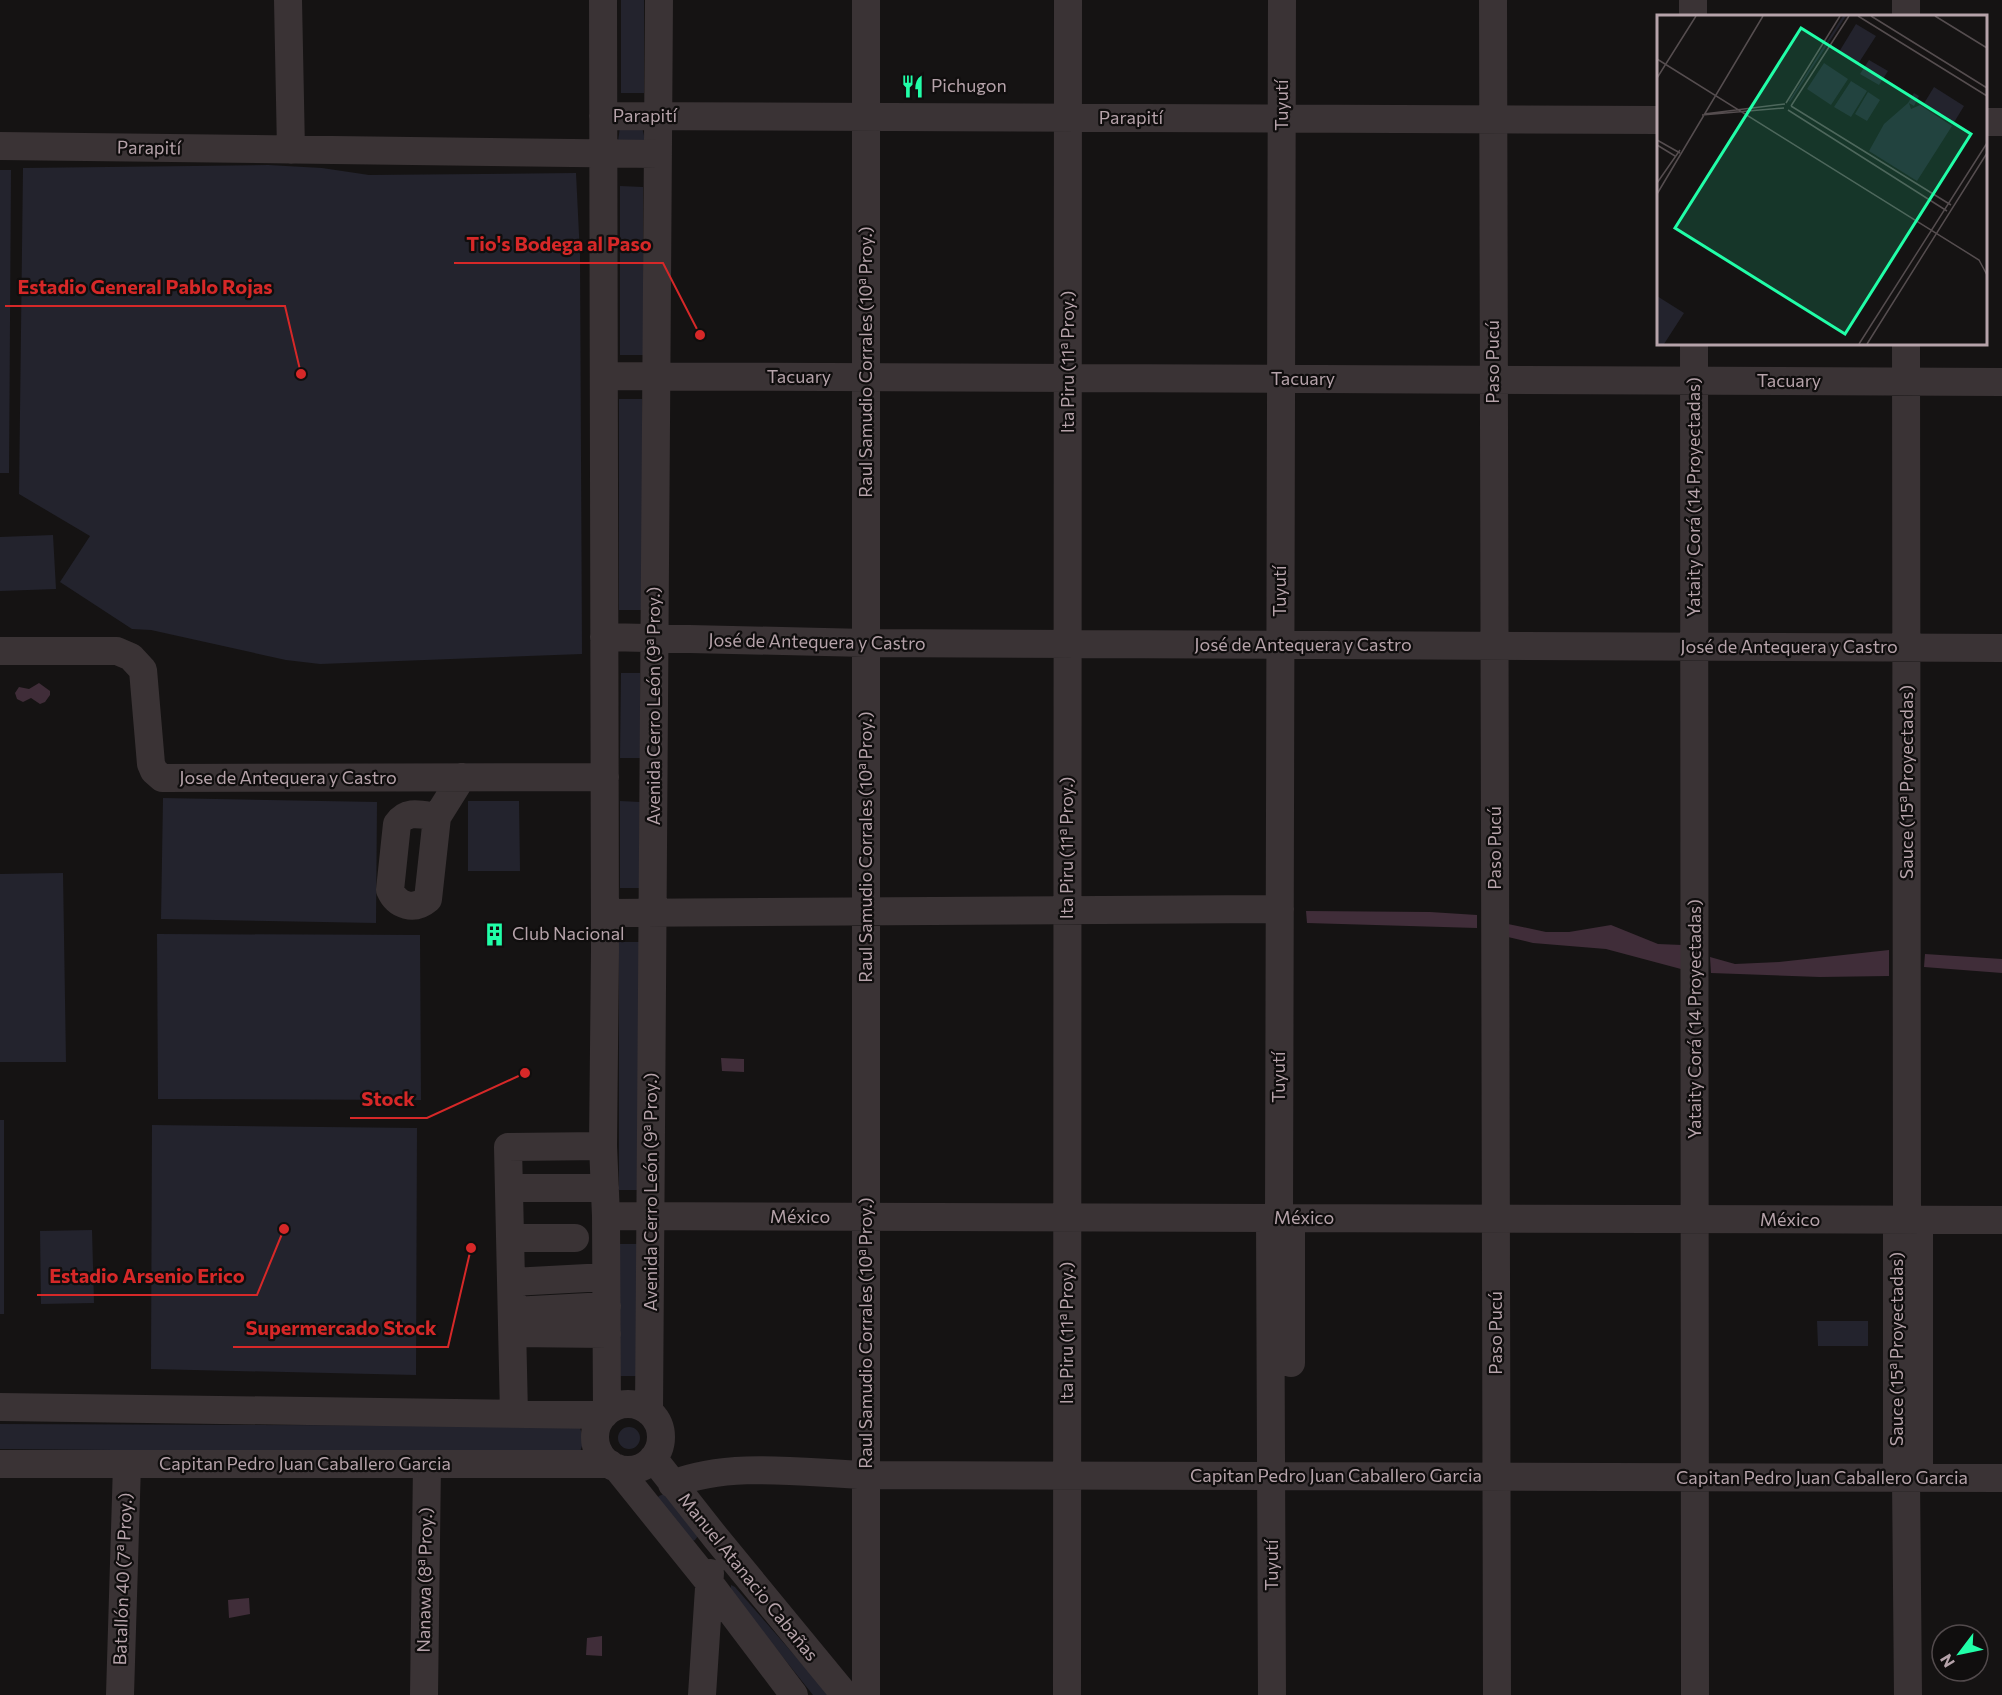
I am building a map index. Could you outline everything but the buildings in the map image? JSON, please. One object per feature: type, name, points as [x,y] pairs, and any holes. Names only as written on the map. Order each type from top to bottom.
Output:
[{"type":"street","points":[[288,0],[291,150]]},
{"type":"street","points":[[603,0],[605,777],[603,1146],[606,1216],[606,1413]]},
{"type":"street","name":"Avenida Cerro León (9ª Proy.)","points":[[649,1412],[659,0]]},
{"type":"street","name":"Raul Samudio Corrales (10ª Proy.)","points":[[866,0],[866,1695]]},
{"type":"street","name":"Ita Piru (11ª Proy.)","points":[[1067,1695],[1068,0]]},
{"type":"street","name":"Tuyutí","points":[[1282,0],[1281,1476],[1290,1695]]},
{"type":"street","name":"Paso Pucú","points":[[1492,0],[1497,1695]]},
{"type":"street","name":"Parapití","points":[[603,116],[1657,120]]},
{"type":"street","name":"Parapití","points":[[0,146],[658,154]]},
{"type":"street","name":"Yataity Corá (14 Proyectadas)","points":[[1694,345],[1695,1695]]},
{"type":"street","name":"Sauce (15ª Proyectadas)","points":[[1906,345],[1908,1695]]},
{"type":"street","name":"Tacuary","points":[[604,376],[2002,382]]},
{"type":"street","name":"José de Antequera y Castro","points":[[604,637],[866,643],[2002,648]]},
{"type":"street","name":"Jose de Antequera y Castro","points":[[0,651],[117,651],[131,657],[143,670],[151,764],[154,771],[162,778],[605,777]]},
{"type":"street","points":[[437,818],[462,777]]},
{"type":"street","points":[[605,913],[1280,909]]},
{"type":"street","points":[[514,1414],[508,1147],[603,1146]]},
{"type":"street","points":[[509,1188],[605,1188]]},
{"type":"street","name":"México","points":[[606,1216],[2002,1220]]},
{"type":"street","points":[[511,1238],[575,1238]]},
{"type":"street","points":[[512,1282],[606,1277]]},
{"type":"street","points":[[513,1322],[607,1306]]},
{"type":"street","points":[[513,1322],[607,1334]]},
{"type":"street","points":[[628,1404],[649,1412],[656,1420],[661,1436],[653,1458],[645,1465],[627,1470],[614,1466],[599,1453],[595,1439],[598,1424],[613,1407],[628,1404]]},
{"type":"street","points":[[0,1407],[514,1414],[606,1413]]},
{"type":"street","name":"Manuel Atanacio Cabañas","points":[[653,1458],[845,1695]]},
{"type":"street","name":"Capitan Pedro Juan Caballero Garcia","points":[[0,1464],[614,1466]]},
{"type":"street","name":"Batallón 40 (7ª Proy.)","points":[[120,1695],[127,1464]]},
{"type":"street","name":"Nanawa (8ª Proy.)","points":[[424,1695],[427,1464]]},
{"type":"street","name":"Manuel Atanacio Cabañas","points":[[614,1466],[708,1581],[794,1695]]},
{"type":"street","name":"Capitan Pedro Juan Caballero Garcia","points":[[672,1484],[692,1476],[726,1472],[1067,1476],[2002,1478]]},
{"type":"street","name":"Tuyutí","points":[[1272,1695],[1281,1476]]},
{"type":"street","points":[[702,1695],[708,1581],[716,1538]]},
{"type":"shaded area","points":[[621,0],[644,0],[644,93],[621,93]]},
{"type":"shaded area","points":[[620,127],[642,127],[645,140],[618,141]]},
{"type":"shaded area","points":[[268,165],[322,168],[369,175],[576,173],[580,255],[582,654],[320,664],[286,660],[151,630],[132,629],[60,582],[90,536],[19,494],[23,168]]},
{"type":"shaded area","points":[[0,170],[11,170],[9,473],[0,473]]},
{"type":"shaded area","points":[[620,186],[643,187],[643,355],[620,355]]},
{"type":"shaded area","points":[[619,399],[642,399],[642,610],[619,610]]},
{"type":"shaded area","points":[[53,535],[56,589],[0,591],[0,537]]},
{"type":"shaded area","points":[[621,673],[640,673],[640,758],[620,758]]},
{"type":"shaded area","points":[[39,683],[50,691],[45,702],[40,704],[31,698],[23,702],[17,699],[15,693],[19,687],[29,689]]},
{"type":"shaded area","points":[[163,798],[377,802],[376,923],[161,919]]},
{"type":"shaded area","points":[[468,801],[519,801],[520,871],[468,871]]},
{"type":"shaded area","points":[[620,801],[640,802],[639,888],[620,888]]},
{"type":"shaded area","points":[[63,873],[66,1062],[0,1062],[0,874]]},
{"type":"shaded area","points":[[1306,911],[1430,912],[1477,915],[1477,928],[1307,923]]},
{"type":"shaded area","points":[[1508,924],[1546,932],[1569,932],[1611,925],[1658,944],[1682,945],[1681,969],[1606,949],[1533,943],[1508,937]]},
{"type":"shaded area","points":[[157,934],[420,935],[421,1100],[158,1099]]},
{"type":"shaded area","points":[[619,942],[639,942],[640,1190],[619,1190]]},
{"type":"shaded area","points":[[1889,950],[1889,976],[1820,977],[1711,973],[1710,957],[1735,964],[1779,962]]},
{"type":"shaded area","points":[[1925,954],[2002,959],[2002,973],[1924,967]]},
{"type":"shaded area","points":[[721,1058],[744,1059],[744,1072],[722,1071]]},
{"type":"shaded area","points":[[0,1120],[4,1120],[4,1314],[0,1314]]},
{"type":"shaded area","points":[[152,1125],[417,1128],[416,1375],[151,1369]]},
{"type":"shaded area","points":[[92,1230],[94,1303],[41,1304],[40,1231]]},
{"type":"shaded area","points":[[620,1244],[639,1244],[638,1376],[619,1376]]},
{"type":"shaded area","points":[[1817,1321],[1868,1321],[1868,1346],[1818,1346]]},
{"type":"shaded area","points":[[0,1424],[562,1426],[580,1428],[584,1440],[580,1452],[563,1454],[0,1449]]},
{"type":"shaded area","points":[[629,1427],[637,1430],[640,1438],[637,1446],[629,1449],[621,1446],[618,1438],[621,1430]]},
{"type":"shaded area","points":[[666,1493],[698,1536],[695,1540],[689,1542],[656,1500]]},
{"type":"shaded area","points":[[731,1585],[829,1695],[813,1695],[731,1592]]},
{"type":"shaded area","points":[[249,1598],[250,1614],[229,1618],[228,1600]]},
{"type":"shaded area","points":[[602,1636],[602,1656],[586,1655],[587,1638]]},
{"type":"place","name":"Pichugon","points":[[913,86]]},
{"type":"place","name":"Tio's Bodega al Paso","points":[[700,335]]},
{"type":"place","name":"Estadio General Pablo Rojas","points":[[301,374]]},
{"type":"place","name":"Club Nacional","points":[[494,934]]},
{"type":"place","name":"Stock","points":[[525,1073]]},
{"type":"place","name":"Estadio Arsenio Erico","points":[[284,1229]]},
{"type":"place","name":"Supermercado Stock","points":[[471,1248]]}]
